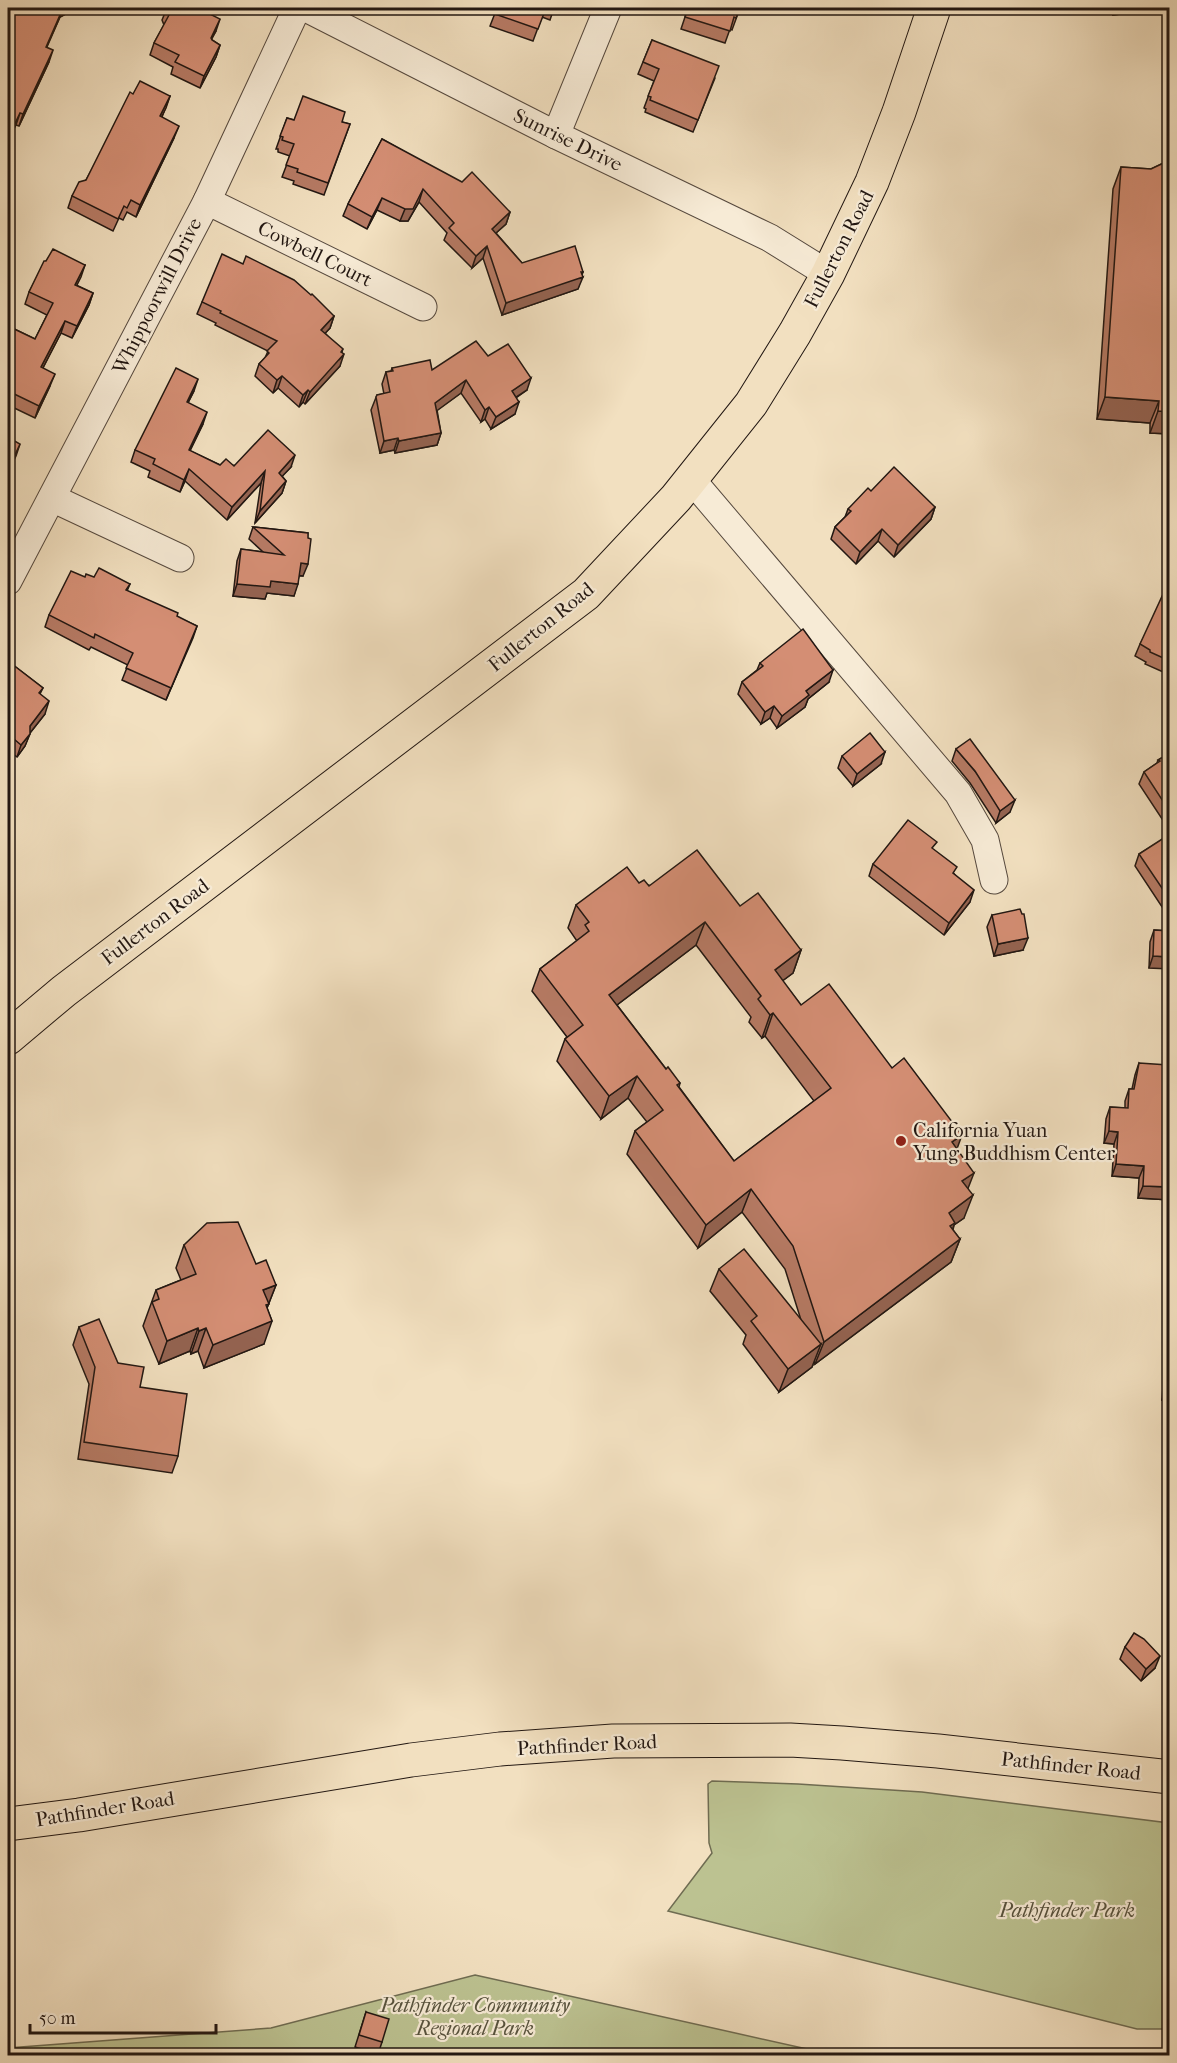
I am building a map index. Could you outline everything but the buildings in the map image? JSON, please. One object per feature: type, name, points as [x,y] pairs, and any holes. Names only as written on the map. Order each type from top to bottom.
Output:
[{"type":"main road","name":"Fullerton Road","points":[[8,1038],[64,991],[586,594],[676,498],[751,404],[828,274],[872,182],[899,112],[934,8]]},
{"type":"main road","name":"Pathfinder Road","points":[[8,1824],[90,1813],[411,1760],[500,1749],[613,1740],[790,1740],[842,1743],[938,1751],[1170,1777]]},
{"type":"street","name":"Whippoorwill Drive","points":[[8,581],[207,201],[297,8]]},
{"type":"street","name":"Sunrise Drive","points":[[306,8],[556,135],[770,238],[828,274]]},
{"type":"street","points":[[556,135],[608,8]]},
{"type":"street","name":"Cowbell Court","points":[[207,201],[423,307]]},
{"type":"street","points":[[691,479],[958,792],[985,840],[994,880]]},
{"type":"street","points":[[52,498],[180,558]]},
{"type":"green space","name":"Pathfinder Park","points":[[712,1781],[922,1792],[1169,1823],[1169,2029],[1137,2029],[668,1911],[712,1853],[709,1843],[708,1784]]},
{"type":"green space","name":"Pathfinder Community Regional Park","points":[[475,1975],[834,2055],[8,2056],[8,2048],[271,2028]]},
{"type":"place","name":"California Yuan Yung Buddhism Center","points":[[901,1141]]}]
